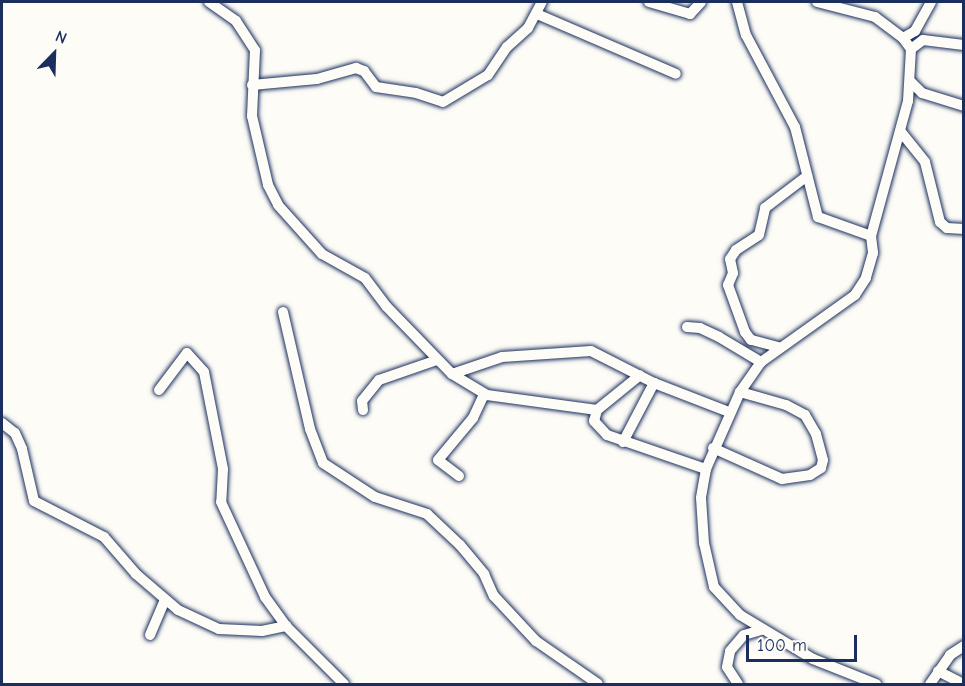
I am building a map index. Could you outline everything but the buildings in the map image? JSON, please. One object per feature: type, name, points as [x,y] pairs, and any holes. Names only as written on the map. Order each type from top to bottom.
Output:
[{"type":"street","points":[[209,2],[236,21],[253,47],[252,85],[255,132],[268,184],[279,205],[322,254],[365,278],[452,374],[484,394],[597,410],[640,375]]},
{"type":"street","points":[[252,85],[318,79],[356,68],[364,71],[374,86],[416,93],[443,102],[486,77],[537,14],[542,2]]},
{"type":"street","points":[[649,2],[690,14],[701,2]]},
{"type":"street","points":[[737,2],[746,35],[795,127],[818,217],[871,236]]},
{"type":"street","points":[[817,2],[860,7],[885,21],[911,49],[911,82],[901,132],[871,236],[873,261],[860,290],[778,347],[761,362],[729,412],[706,469],[701,498],[704,543],[714,586],[722,600],[761,630],[813,659],[876,684]]},
{"type":"street","points":[[903,38],[915,31],[932,2]]},
{"type":"street","points":[[537,14],[676,74]]},
{"type":"street","points":[[911,49],[923,40],[963,45]]},
{"type":"street","points":[[911,82],[922,93],[963,106]]},
{"type":"street","points":[[901,132],[923,158],[940,222],[947,228],[963,229]]},
{"type":"street","points":[[778,347],[751,340],[745,332],[728,285],[733,273],[730,259],[736,250],[759,235],[765,208],[807,176]]},
{"type":"street","points":[[283,312],[320,460],[344,479],[375,497],[427,514],[460,545],[484,574],[495,596],[540,645],[598,684]]},
{"type":"street","points":[[687,327],[700,328],[761,362]]},
{"type":"street","points":[[452,374],[502,357],[569,350],[597,353],[654,383],[729,412]]},
{"type":"street","points":[[159,390],[187,353],[206,375],[223,469],[221,502],[254,576],[286,626],[344,684]]},
{"type":"street","points":[[363,410],[362,401],[379,380],[437,360]]},
{"type":"street","points":[[623,442],[654,383]]},
{"type":"street","points":[[713,448],[782,479],[810,475],[821,468],[824,460],[816,434],[805,416],[786,405],[740,392]]},
{"type":"street","points":[[459,476],[438,460],[475,414],[484,394]]},
{"type":"street","points":[[597,410],[597,427],[623,442],[706,469]]},
{"type":"street","points":[[2,423],[13,431],[22,449],[34,501],[104,537],[165,600],[190,618],[219,628],[262,631],[286,626]]},
{"type":"street","points":[[150,635],[165,600]]},
{"type":"street","points":[[738,684],[727,667],[730,651],[744,635],[761,630]]},
{"type":"street","points":[[930,684],[950,655],[963,646]]},
{"type":"street","points":[[938,672],[963,684]]}]
